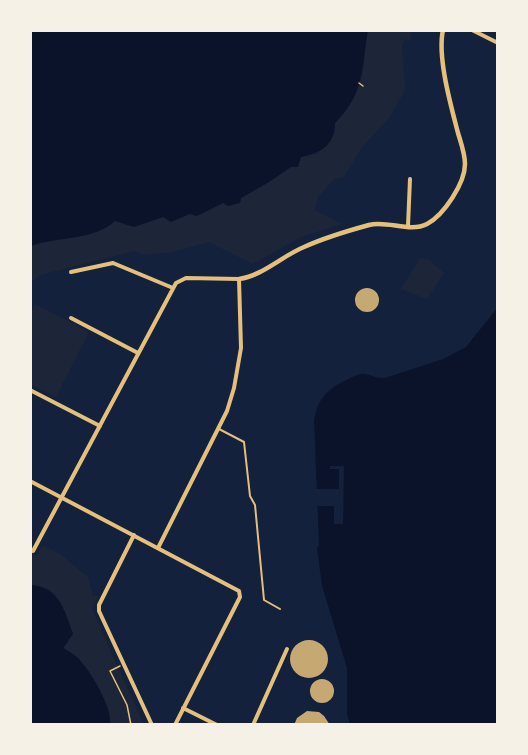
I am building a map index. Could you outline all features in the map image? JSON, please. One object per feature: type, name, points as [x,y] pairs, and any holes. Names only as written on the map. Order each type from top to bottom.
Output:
[{"type":"street","points":[[33,551],[176,283],[186,278],[239,279],[251,276],[304,246],[370,224],[426,225],[449,203],[464,172],[464,157],[450,103],[443,56],[443,30]]},
{"type":"street","points":[[472,30],[498,43]]},
{"type":"street","points":[[408,226],[410,179]]},
{"type":"street","points":[[71,272],[113,263],[173,288]]},
{"type":"street","points":[[158,548],[219,429],[232,396],[241,348],[239,279]]},
{"type":"street","points":[[71,318],[138,353]]},
{"type":"street","points":[[30,390],[100,426]]},
{"type":"street","points":[[30,481],[239,591],[240,597],[175,725]]},
{"type":"street","points":[[134,535],[99,605],[99,611],[152,725]]},
{"type":"street","points":[[253,725],[287,650]]},
{"type":"street","points":[[183,708],[217,725]]},
{"type":"lane","points":[[219,429],[244,442],[250,496],[255,506],[264,600],[280,609]]},
{"type":"path","points":[[359,83],[363,86]]},
{"type":"path","points":[[118,667],[110,671],[127,705],[131,725]]},
{"type":"shaded area","points":[[30,30],[368,30],[363,69],[352,101],[335,123],[332,137],[326,147],[301,157],[298,167],[291,167],[241,198],[240,203],[228,206],[223,203],[197,216],[190,214],[171,222],[163,217],[134,227],[115,221],[97,232],[30,246]]},
{"type":"shaded area","points":[[368,30],[411,30],[410,41],[404,39],[402,48],[405,90],[390,117],[362,147],[343,178],[334,179],[318,197],[315,210],[342,224],[301,237],[253,264],[209,242],[173,252],[143,255],[134,251],[44,274],[30,282],[30,246],[97,232],[115,221],[134,227],[163,217],[190,214],[197,216],[223,203],[240,203],[241,198],[269,182],[301,157],[317,154],[335,132],[335,123],[352,101],[357,90],[363,69]]},
{"type":"shaded area","points":[[420,258],[429,260],[444,273],[427,299],[401,289]]},
{"type":"shaded area","points":[[35,304],[89,332],[56,397],[30,384],[30,314]]},
{"type":"shaded area","points":[[498,307],[498,725],[350,725],[347,714],[347,668],[322,586],[317,548],[319,545],[314,421],[317,408],[332,388],[354,376],[364,374],[385,378],[443,359],[466,347]]},
{"type":"shaded area","points":[[42,545],[60,554],[88,577],[93,596],[98,596],[92,609],[144,725],[110,725],[108,710],[96,684],[80,661],[63,648],[68,642],[61,604],[50,591],[30,585],[30,551],[37,556]]},
{"type":"shaded area","points":[[30,585],[48,590],[64,609],[73,634],[63,648],[79,659],[95,681],[105,701],[110,725],[30,725]]},
{"type":"pier","points":[[330,466],[344,466],[343,524],[334,524],[334,506],[315,506],[316,489],[339,489],[339,469],[330,469]]},
{"type":"building","points":[[367,288],[372,289],[378,295],[378,305],[372,311],[367,312],[362,311],[356,305],[355,300],[356,295],[362,289]]},
{"type":"building","points":[[309,640],[322,646],[328,659],[322,672],[309,678],[296,672],[290,659],[296,646]]},
{"type":"building","points":[[322,679],[331,682],[334,691],[331,700],[322,703],[313,700],[310,691],[313,682]]},
{"type":"building","points":[[307,711],[319,712],[330,725],[294,725],[297,718]]}]
